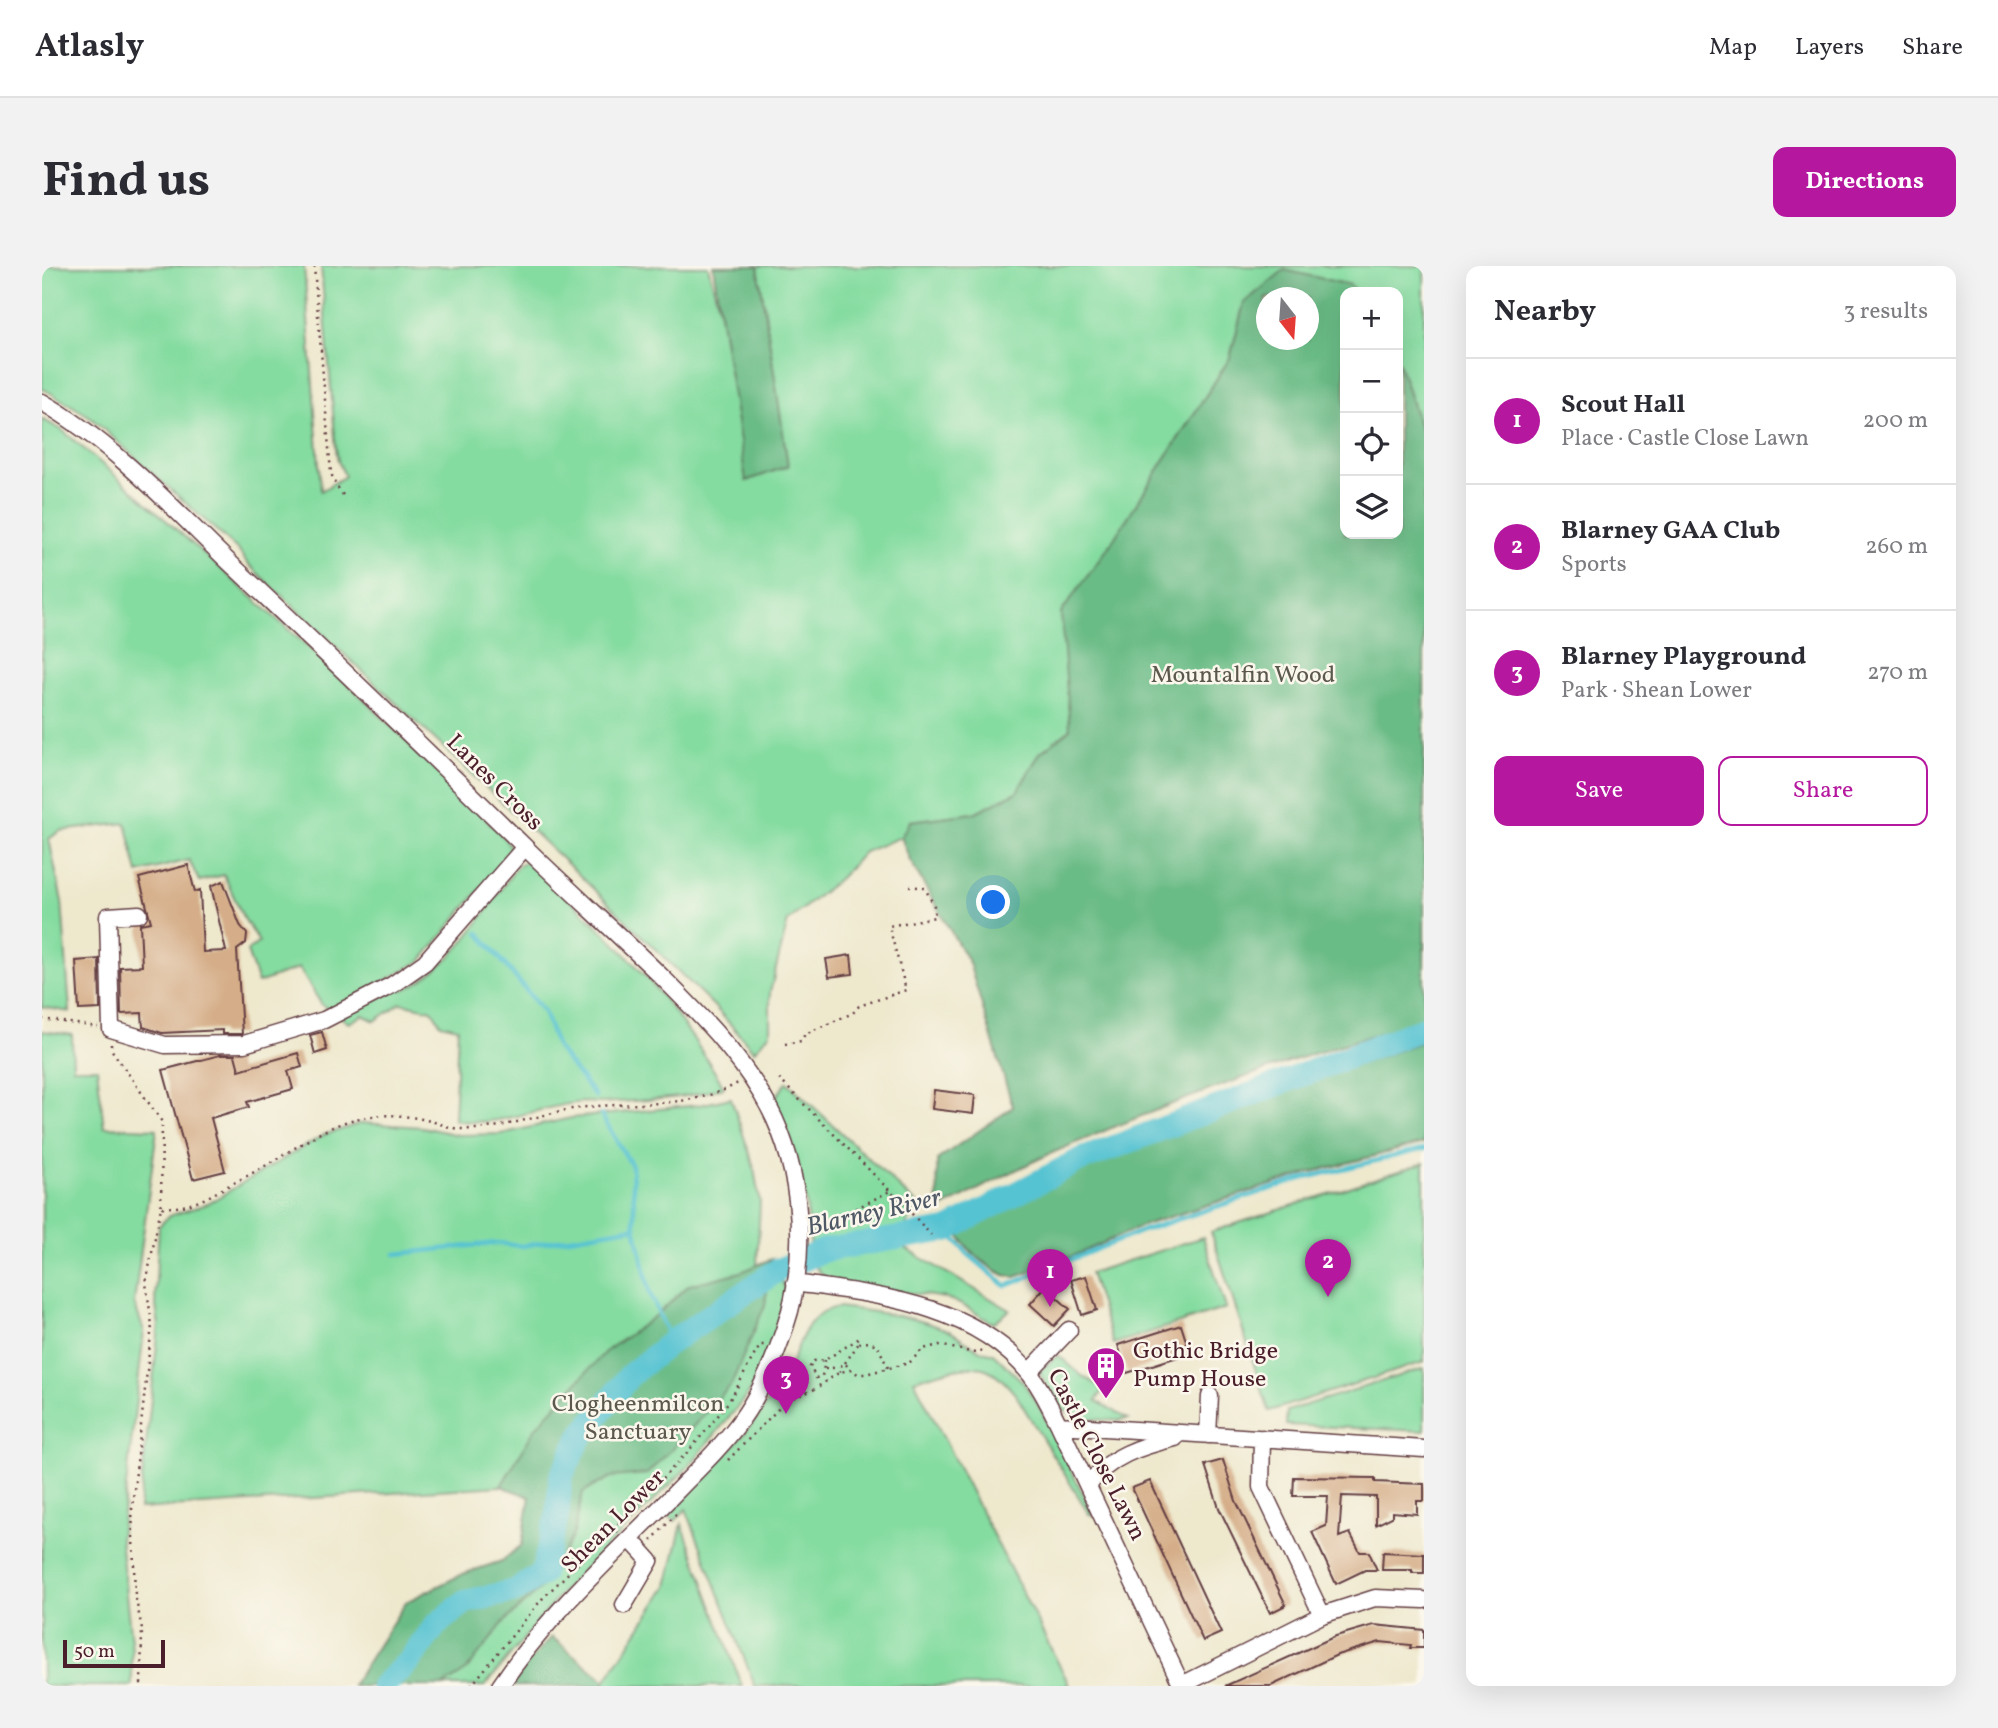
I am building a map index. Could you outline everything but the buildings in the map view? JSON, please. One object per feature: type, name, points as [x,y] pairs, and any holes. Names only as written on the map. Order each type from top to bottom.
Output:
[{"type":"street","name":"Lanes Cross","points":[[42,401],[70,418],[150,488],[460,781],[707,1022],[751,1076],[765,1099],[784,1144],[804,1235],[796,1276]]},
{"type":"street","points":[[139,914],[108,916],[111,1029],[165,1045],[244,1044],[324,1020],[393,985],[425,962],[525,847]]},
{"type":"street","name":"Castle Close Lawn","points":[[796,1276],[826,1288],[929,1308],[975,1327],[1029,1372],[1059,1425],[1182,1685]]},
{"type":"street","name":"Shean Lower","points":[[500,1686],[518,1659],[569,1600],[740,1421],[762,1384],[778,1348],[790,1310],[796,1276]]},
{"type":"street","points":[[790,1310],[797,1299],[826,1288]]},
{"type":"street","points":[[1029,1372],[1069,1330]]},
{"type":"street","points":[[1201,1434],[1210,1396]]},
{"type":"street","points":[[1059,1425],[1424,1448]]},
{"type":"street","points":[[1088,1486],[1097,1472],[1119,1457],[1151,1444],[1201,1434]]},
{"type":"street","points":[[1262,1438],[1261,1487],[1321,1615]]},
{"type":"street","points":[[624,1605],[650,1561],[630,1539]]},
{"type":"street","points":[[1182,1685],[1321,1615],[1375,1598],[1424,1600]]},
{"type":"path","points":[[314,266],[331,473],[343,495]]},
{"type":"path","points":[[785,1044],[801,1041],[805,1034],[853,1013],[859,1006],[906,990],[889,926],[935,916],[934,906],[925,888],[910,886]]},
{"type":"path","points":[[42,1019],[111,1029],[111,1049],[162,1122],[161,1207],[146,1283],[152,1325],[132,1508],[135,1595],[142,1629],[141,1686]]},
{"type":"path","points":[[161,1207],[181,1208],[203,1199],[317,1133],[344,1122],[373,1116],[425,1119],[461,1129],[499,1126],[570,1109],[698,1099],[727,1089],[751,1076]]},
{"type":"path","points":[[779,1079],[931,1235]]},
{"type":"path","points":[[804,1235],[890,1191]]},
{"type":"path","points":[[825,1360],[822,1376],[816,1378],[810,1367],[814,1361],[825,1360],[858,1339],[859,1343]]},
{"type":"path","points":[[825,1369],[839,1367],[859,1343],[870,1342],[878,1346],[888,1368]]},
{"type":"path","points":[[845,1363],[850,1370],[866,1374],[909,1363],[929,1346],[939,1345],[975,1353],[996,1342]]},
{"type":"path","points":[[471,1686],[542,1599],[695,1443],[726,1406],[761,1345],[772,1345]]},
{"type":"path","points":[[788,1362],[786,1371],[793,1398]]},
{"type":"path","points":[[839,1367],[840,1372]]},
{"type":"path","points":[[724,1464],[762,1427],[776,1409],[840,1372],[850,1370]]},
{"type":"path","points":[[642,1552],[681,1509]]},
{"type":"path","points":[[613,1529],[630,1539]]},
{"type":"green space","points":[[42,266],[304,266],[321,491],[345,476],[336,449],[321,266],[708,266],[719,308],[747,481],[788,466],[758,266],[1424,266],[1424,440],[1403,375],[1403,287],[1352,287],[1284,271],[1264,287],[1256,287],[1256,293],[1244,303],[1230,358],[1112,542],[1061,613],[1071,729],[1040,753],[1017,792],[974,813],[910,821],[901,837],[864,852],[841,877],[788,921],[770,992],[770,1033],[754,1051],[714,1006],[573,869],[247,563],[238,550],[89,416],[42,388]]},
{"type":"green space","points":[[713,266],[758,266],[788,466],[746,481]]},
{"type":"green space","name":"Mountalfin Wood","points":[[1284,270],[1352,287],[1340,287],[1340,539],[1403,539],[1403,375],[1424,440],[1424,1020],[1283,1064],[1144,1115],[1037,1160],[938,1210],[937,1160],[1013,1107],[969,963],[910,860],[901,837],[910,821],[974,813],[1017,792],[1040,753],[1070,729],[1061,613],[1112,542],[1230,358],[1244,303],[1256,293],[1256,350],[1319,350],[1319,287],[1263,287]]},
{"type":"green space","points":[[42,419],[62,430],[130,488],[337,673],[499,832],[510,846],[510,852],[422,960],[331,1011],[322,1005],[299,968],[258,983],[247,951],[259,942],[242,915],[224,875],[199,881],[189,860],[138,873],[126,823],[60,831],[49,839],[62,902],[70,1012],[42,1007]]},
{"type":"green space","points":[[531,862],[642,972],[679,1019],[724,1087],[663,1099],[578,1102],[485,1121],[454,1120],[458,1028],[441,1024],[432,1010],[401,1003],[375,1021],[363,1015],[349,1023],[340,1017],[401,987],[403,990],[439,967],[468,937],[517,867]]},
{"type":"green space","points":[[42,1031],[72,1035],[73,1068],[97,1068],[104,1127],[157,1129],[134,1303],[144,1331],[120,1539],[132,1650],[132,1686],[42,1686]]},
{"type":"green space","points":[[1424,1041],[1424,1143],[1308,1173],[1144,1225],[1071,1257],[1015,1277],[991,1267],[973,1253],[958,1231],[960,1227],[1112,1153],[1160,1135],[1208,1111],[1303,1085]]},
{"type":"green space","points":[[787,1082],[918,1205],[896,1243],[1010,1310],[993,1323],[945,1298],[845,1284],[819,1272],[811,1255],[808,1213],[800,1175],[790,1137],[775,1098]]},
{"type":"green space","points":[[731,1098],[753,1164],[760,1202],[757,1265],[772,1259],[786,1290],[772,1345],[749,1393],[689,1466],[569,1584],[485,1686],[352,1686],[406,1602],[463,1574],[502,1561],[522,1545],[530,1496],[501,1486],[139,1509],[159,1326],[155,1299],[159,1226],[169,1216],[207,1204],[324,1135],[362,1123],[422,1127],[458,1135],[501,1134],[571,1118],[699,1105]]},
{"type":"green space","points":[[1424,1163],[1424,1362],[1269,1411],[1211,1232]]},
{"type":"green space","points":[[1203,1237],[1226,1308],[1113,1344],[1090,1273]]},
{"type":"green space","name":"Clogheenmilcon Sanctuary","points":[[772,1259],[765,1305],[731,1385],[647,1474],[611,1477],[583,1492],[574,1533],[549,1581],[504,1622],[466,1671],[443,1686],[352,1686],[406,1602],[463,1574],[502,1561],[522,1545],[530,1497],[501,1486],[536,1427],[605,1352],[658,1314],[689,1285],[741,1272]]},
{"type":"green space","points":[[840,1307],[923,1322],[949,1331],[982,1351],[993,1353],[1023,1382],[1041,1410],[1094,1516],[1089,1514],[1016,1395],[995,1374],[979,1367],[970,1367],[914,1380],[1070,1686],[755,1686],[686,1509],[675,1521],[669,1516],[763,1410],[784,1371],[789,1369],[801,1338],[812,1321],[819,1314]]},
{"type":"green space","points":[[1058,1355],[1081,1375],[1104,1389],[1096,1401],[1128,1419],[1094,1419],[1063,1409],[1052,1396],[1039,1371]]},
{"type":"green space","points":[[1424,1368],[1424,1431],[1286,1425],[1287,1411]]},
{"type":"green space","points":[[682,1524],[742,1686],[602,1686],[667,1586]]},
{"type":"green space","points":[[552,1637],[605,1681],[602,1686],[513,1686],[524,1667]]},
{"type":"waterway","points":[[479,933],[544,1012],[557,1048],[595,1096]]},
{"type":"waterway","name":"Blarney River","points":[[383,1686],[410,1660],[436,1625],[465,1602],[515,1591],[542,1574],[557,1517],[561,1477],[580,1438],[630,1375],[671,1342],[778,1270],[825,1250],[947,1230],[1078,1161],[1424,1028]]},
{"type":"waterway","points":[[601,1115],[632,1166],[635,1227],[650,1293],[671,1342]]},
{"type":"waterway","points":[[947,1230],[968,1254],[1006,1286],[1145,1230],[1301,1179],[1424,1149]]},
{"type":"waterway","points":[[396,1254],[497,1243],[522,1246],[635,1227]]},
{"type":"place","name":"Blarney GAA Club","points":[[1328,1297]]},
{"type":"place","name":"Scout Hall","points":[[1050,1307]]},
{"type":"place","name":"Gothic Bridge Pump House","points":[[1106,1400]]},
{"type":"place","name":"Blarney Playground","points":[[786,1414]]}]
